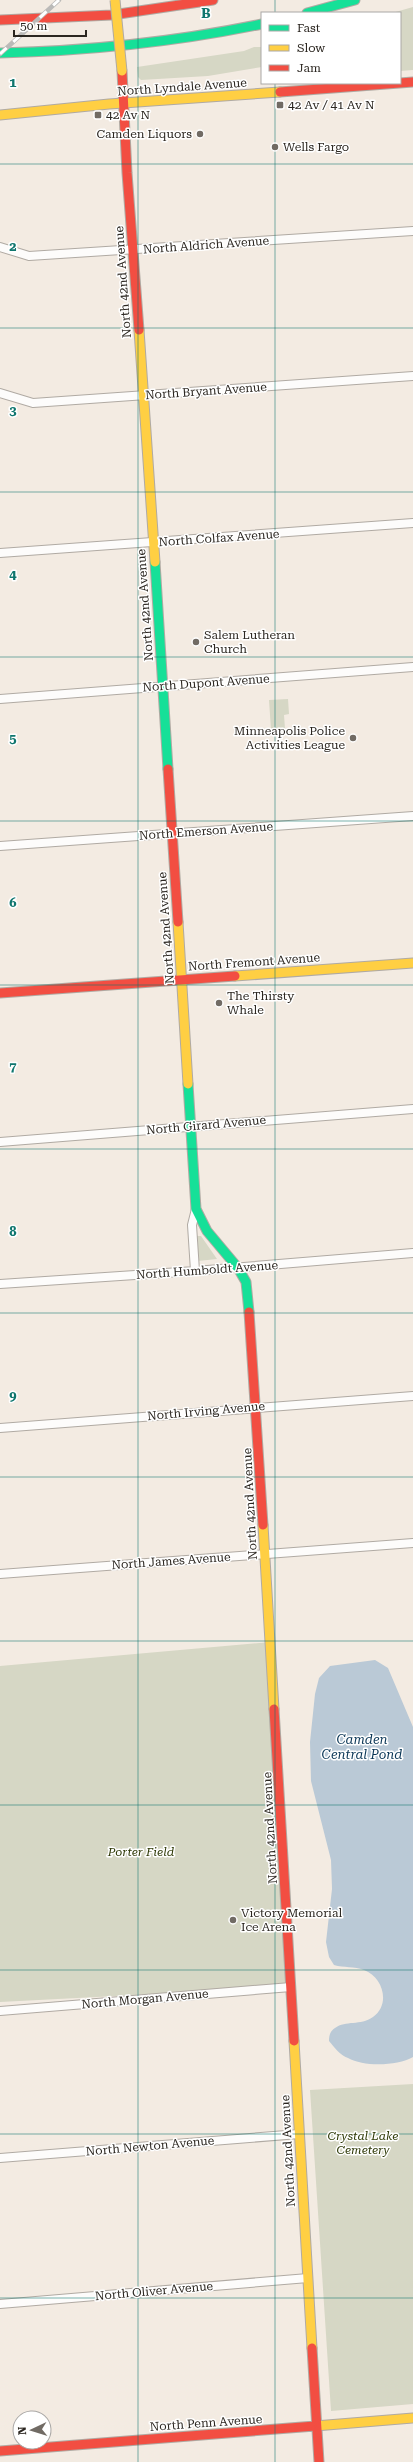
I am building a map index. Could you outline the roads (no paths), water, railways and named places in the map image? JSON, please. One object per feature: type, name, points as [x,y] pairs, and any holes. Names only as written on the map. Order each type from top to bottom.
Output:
[{"type":"main road","name":"North 42nd Avenue","points":[[115,0],[122,71],[122,104],[153,543],[196,1209],[207,1231],[238,1268],[246,1282],[248,1294],[266,1554],[319,2462]]},
{"type":"main road","points":[[0,20],[112,15],[213,0]]},
{"type":"main road","points":[[311,12],[354,0]]},
{"type":"main road","points":[[0,53],[115,47],[206,35],[261,24]]},
{"type":"main road","name":"North Lyndale Avenue","points":[[401,83],[413,82]]},
{"type":"main road","name":"North Lyndale Avenue","points":[[0,115],[122,104],[387,84]]},
{"type":"main road","name":"North Fremont Avenue","points":[[0,993],[413,963]]},
{"type":"main road","name":"North Penn Avenue","points":[[0,2451],[413,2418]]},
{"type":"street","name":"North Aldrich Avenue","points":[[0,247],[29,256],[413,231]]},
{"type":"street","name":"North Bryant Avenue","points":[[0,393],[34,403],[413,376]]},
{"type":"street","name":"North Colfax Avenue","points":[[0,553],[413,523]]},
{"type":"street","name":"North Dupont Avenue","points":[[0,699],[413,667]]},
{"type":"street","name":"North Emerson Avenue","points":[[0,846],[413,816]]},
{"type":"street","name":"North Girard Avenue","points":[[0,1142],[413,1109]]},
{"type":"street","name":"North 42nd Avenue","points":[[195,1271],[192,1225],[196,1209]]},
{"type":"street","name":"North Humboldt Avenue","points":[[0,1284],[238,1268],[413,1253]]},
{"type":"street","name":"North Irving Avenue","points":[[0,1428],[413,1396]]},
{"type":"street","name":"North James Avenue","points":[[0,1574],[413,1542]]},
{"type":"street","name":"North Morgan Avenue","points":[[0,2011],[291,1987]]},
{"type":"street","name":"North Newton Avenue","points":[[0,2158],[299,2134]]},
{"type":"street","name":"North Oliver Avenue","points":[[0,2304],[308,2278]]},
{"type":"water","name":"Camden Central Pond","points":[[375,1660],[388,1668],[413,1727],[413,2057],[390,2064],[371,2064],[355,2061],[345,2057],[329,2041],[333,2029],[344,2024],[368,2020],[373,2017],[379,2012],[383,1998],[380,1985],[371,1973],[353,1967],[334,1965],[329,1957],[326,1942],[332,1889],[331,1860],[311,1781],[310,1742],[315,1694],[319,1678],[330,1666]]},
{"type":"railway","points":[[0,54],[59,0]]},
{"type":"place","name":"42 Av / 41 Av N","points":[[280,105]]},
{"type":"place","name":"42 Av N","points":[[98,115]]},
{"type":"place","name":"Camden Liquors","points":[[200,134]]},
{"type":"place","name":"Wells Fargo","points":[[275,147]]},
{"type":"place","name":"Salem Lutheran Church","points":[[196,642]]},
{"type":"place","name":"Minneapolis Police Activities League","points":[[353,738]]},
{"type":"place","name":"The Thirsty Whale","points":[[219,1003]]},
{"type":"place","name":"Victory Memorial Ice Arena","points":[[233,1920]]},
{"type":"park label","name":"Porter Field","points":[[141,1852]]},
{"type":"park label","name":"Crystal Lake Cemetery","points":[[363,2143]]}]
